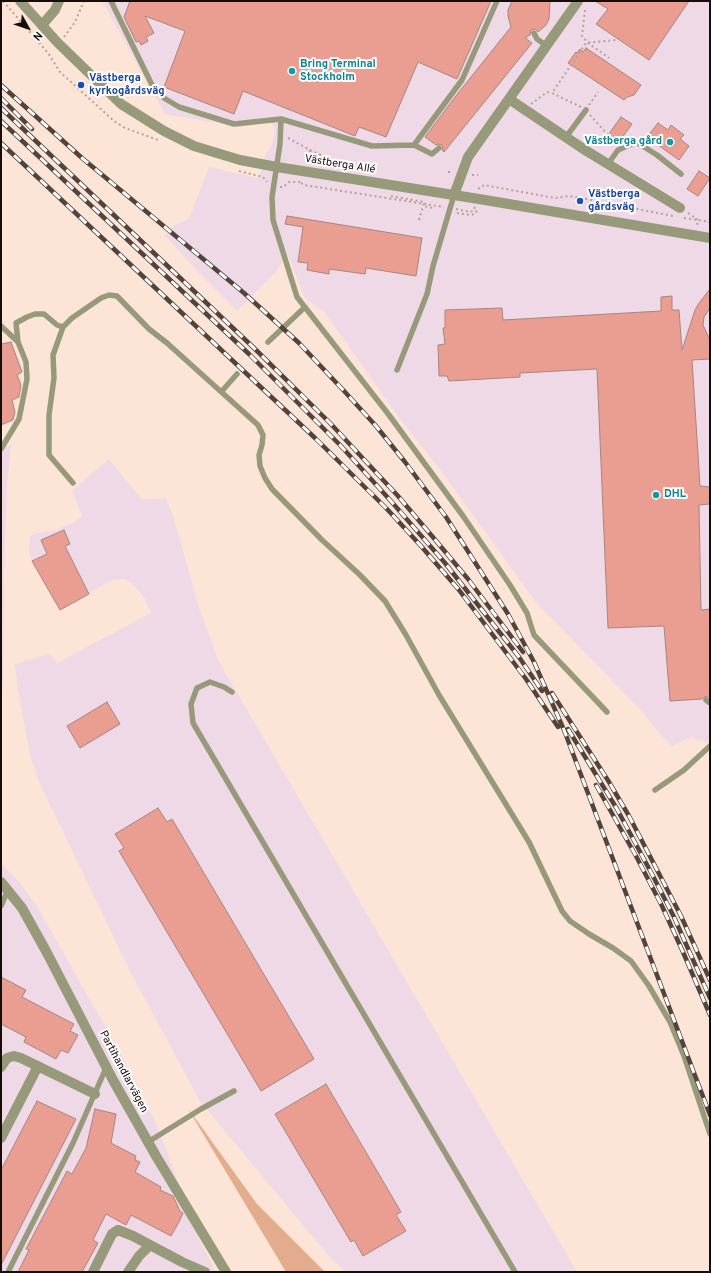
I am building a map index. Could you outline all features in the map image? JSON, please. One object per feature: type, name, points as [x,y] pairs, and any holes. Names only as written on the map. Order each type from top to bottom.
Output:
[{"type":"street","name":"Västberga Allé","points":[[20,1],[58,43],[121,104],[179,140],[217,153],[277,167],[305,179],[454,195],[710,238]]},
{"type":"street","points":[[42,25],[55,10],[59,1]]},
{"type":"street","points":[[454,195],[468,157],[578,1]]},
{"type":"street","points":[[509,99],[608,164],[680,214]]},
{"type":"street","name":"Partihandlarvägen","points":[[4,886],[22,908],[46,951],[106,1068],[148,1142],[226,1272]]},
{"type":"street","points":[[1,1067],[7,1058],[14,1056],[95,1094]]},
{"type":"street","points":[[1,1138],[38,1066]]},
{"type":"street","points":[[93,1272],[112,1234],[118,1230],[205,1272]]},
{"type":"street","points":[[128,1272],[139,1256],[150,1245]]},
{"type":"lane","points":[[111,1],[152,85],[164,98],[179,107],[234,124],[281,119],[372,146],[414,145],[432,154],[439,148]]},
{"type":"lane","points":[[414,145],[462,80],[497,1]]},
{"type":"lane","points":[[534,34],[537,39],[547,46]]},
{"type":"lane","points":[[566,137],[586,110]]},
{"type":"lane","points":[[281,119],[277,167],[272,197],[273,220],[297,297],[389,414],[462,516],[524,607],[534,635],[607,712]]},
{"type":"lane","points":[[608,164],[618,150],[636,142],[657,155],[681,174]]},
{"type":"lane","points":[[397,370],[427,294],[433,266],[454,195]]},
{"type":"lane","points":[[73,483],[49,455],[49,416],[54,378],[53,355],[63,327],[72,318],[102,298],[109,295],[117,296],[149,329],[222,391],[261,429],[264,435],[259,455],[260,466],[272,489],[385,601],[406,635],[439,695],[529,842],[562,911],[570,921],[631,961],[649,986],[670,1022],[684,1056],[710,1134]]},
{"type":"lane","points":[[268,342],[305,307]]},
{"type":"lane","points":[[1,449],[19,419],[27,379],[26,362],[18,342],[16,324],[35,314],[44,314],[57,325],[63,327]]},
{"type":"lane","points":[[1,326],[18,342]]},
{"type":"lane","points":[[222,391],[236,374]]},
{"type":"lane","points":[[232,692],[224,687],[210,682],[197,688],[191,704],[193,723],[515,1272]]},
{"type":"lane","points":[[655,790],[684,770],[710,746]]},
{"type":"lane","points":[[1,906],[4,886]]},
{"type":"lane","points":[[8,1272],[74,1143],[106,1068]]},
{"type":"lane","points":[[148,1142],[201,1109],[234,1092]]},
{"type":"path","points":[[3,1],[48,53],[60,72],[114,122],[125,128]]},
{"type":"path","points":[[58,43],[75,22],[84,1]]},
{"type":"path","points":[[585,10],[582,36],[588,43],[609,58]]},
{"type":"path","points":[[552,93],[586,43],[616,40]]},
{"type":"path","points":[[524,109],[547,92],[552,93],[586,110],[608,135],[618,150]]},
{"type":"path","points":[[586,110],[598,92]]},
{"type":"path","points":[[280,133],[310,150],[336,162]]},
{"type":"path","points":[[305,179],[310,150]]},
{"type":"path","points":[[300,182],[305,179],[432,207]]},
{"type":"path","points":[[478,189],[484,185],[555,198],[569,196],[592,200],[603,207],[619,212]]},
{"type":"path","points":[[419,220],[423,205]]},
{"type":"path","points":[[594,208],[617,206],[680,214],[710,222]]},
{"type":"path","points":[[457,211],[470,215],[475,214],[476,209]]},
{"type":"path","points":[[680,214],[698,220]]},
{"type":"path","points":[[698,220],[698,226]]},
{"type":"path","points":[[690,224],[704,226]]},
{"type":"shaded area","points":[[102,1],[710,1],[710,745],[691,737],[672,746],[658,732],[646,716],[535,601],[442,472],[400,419],[325,313],[304,297],[288,255],[273,275],[237,311],[165,236],[176,224],[189,219],[209,167],[259,178],[266,153],[270,148],[274,136],[275,127],[269,122],[241,127],[165,114]]},
{"type":"shaded area","points":[[11,445],[7,484],[1,714],[1,447]]},
{"type":"shaded area","points":[[109,459],[142,500],[166,498],[174,519],[199,608],[219,662],[577,1272],[346,1272],[328,1255],[200,1101],[131,973],[39,782],[30,755],[18,691],[15,664],[49,654],[57,663],[151,613],[145,599],[134,585],[125,579],[112,580],[60,610],[29,553],[30,536],[38,533],[53,531],[73,523],[82,516],[72,491]]},
{"type":"shaded area","points":[[1,863],[20,883],[38,908],[127,1065],[157,1125],[199,1239],[216,1272],[1,1272]]},
{"type":"shaded area","points":[[187,1107],[257,1204],[325,1272],[286,1272]]},
{"type":"building","name":"Bring Terminal Stockholm","points":[[130,1],[491,1],[457,79],[418,62],[386,137],[359,127],[355,136],[243,91],[234,114],[164,87],[185,31],[145,16],[154,33],[146,37],[148,41],[141,45],[139,41],[136,42],[124,17]]},
{"type":"building","points":[[512,1],[550,1],[549,19],[546,25],[538,32],[535,29],[531,30],[530,35],[525,38],[532,43],[444,152],[442,150],[442,145],[436,145],[425,137],[511,27],[508,10]]},
{"type":"building","points":[[595,1],[689,1],[649,60],[596,24],[608,9]]},
{"type":"building","points":[[586,48],[641,85],[634,95],[627,97],[624,100],[568,63],[576,52],[577,53],[580,49],[583,52]]},
{"type":"building","points":[[621,117],[632,124],[619,142],[608,135]]},
{"type":"building","name":"Västberga gård","points":[[658,123],[668,130],[671,125],[684,135],[680,139],[689,146],[679,160],[647,137]]},
{"type":"building","points":[[699,171],[710,178],[698,196],[687,189]]},
{"type":"building","points":[[287,216],[422,238],[416,276],[366,268],[365,274],[329,269],[329,274],[307,270],[308,263],[298,262],[303,227],[285,224]]},
{"type":"building","name":"DHL","points":[[710,289],[710,308],[704,317],[703,325],[710,340],[710,359],[692,360],[700,486],[710,487],[710,504],[699,505],[701,610],[710,609],[710,698],[706,696],[702,699],[670,701],[664,626],[608,628],[597,369],[520,373],[520,377],[449,381],[447,376],[439,376],[438,345],[445,344],[443,328],[445,328],[445,310],[502,308],[503,320],[661,311],[661,297],[672,296],[672,310],[679,310],[682,350],[695,310]]},
{"type":"building","points":[[11,342],[22,372],[17,375],[21,385],[19,397],[12,400],[15,412],[13,420],[1,425],[1,344]]},
{"type":"building","points":[[64,530],[70,544],[65,546],[89,594],[60,610],[32,561],[47,554],[41,540]]},
{"type":"building","points":[[107,702],[120,724],[80,748],[67,726]]},
{"type":"building","points":[[158,808],[167,822],[172,819],[314,1059],[261,1091],[119,851],[124,848],[115,834]]},
{"type":"building","points":[[1,977],[26,990],[22,997],[74,1024],[70,1031],[78,1035],[68,1053],[61,1050],[56,1059],[24,1042],[26,1037],[1,1024]]},
{"type":"building","points":[[326,1084],[401,1212],[396,1215],[406,1231],[363,1256],[354,1240],[351,1242],[275,1114]]},
{"type":"building","points":[[37,1101],[76,1119],[1,1265],[1,1170]]},
{"type":"building","points":[[95,1109],[116,1114],[111,1143],[136,1156],[135,1160],[140,1162],[135,1172],[161,1187],[160,1190],[173,1196],[180,1211],[183,1213],[179,1222],[171,1236],[131,1215],[126,1225],[106,1214],[93,1240],[98,1243],[82,1272],[18,1272],[29,1250],[26,1249],[67,1171],[72,1174],[86,1148]]},
{"type":"railway","points":[[1,85],[82,158],[244,293],[299,343],[376,426],[446,517],[508,614],[534,662],[564,730],[710,1115]]},
{"type":"railway","points":[[1,98],[32,129]]},
{"type":"railway","points":[[1,108],[254,348],[330,423],[398,496],[432,536],[468,579],[523,652]]},
{"type":"railway","points":[[1,121],[249,354],[340,445],[445,563],[519,657],[542,691]]},
{"type":"railway","points":[[1,143],[315,438],[387,509],[459,590],[526,679],[558,727]]},
{"type":"railway","points":[[552,693],[629,816],[681,916],[710,980]]},
{"type":"railway","points":[[568,729],[617,809],[653,876],[674,917],[710,998]]},
{"type":"railway","points":[[596,785],[662,906],[710,1015]]},
{"type":"place","name":"Bring Terminal Stockholm","points":[[292,71]]},
{"type":"place","name":"Västberga kyrkogårdsväg","points":[[81,85]]},
{"type":"place","name":"Västberga gård","points":[[670,142]]},
{"type":"place","name":"Västberga gårdsväg","points":[[580,201]]},
{"type":"place","name":"DHL","points":[[656,495]]}]
